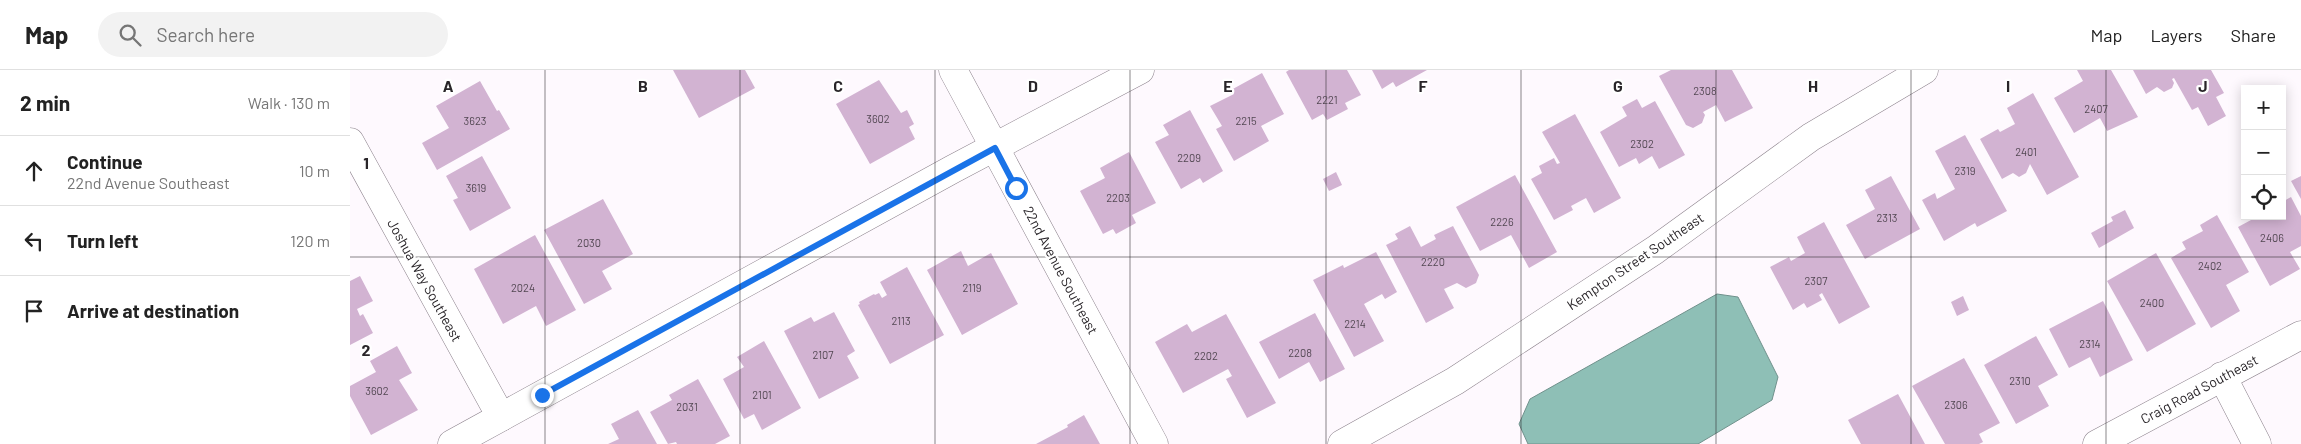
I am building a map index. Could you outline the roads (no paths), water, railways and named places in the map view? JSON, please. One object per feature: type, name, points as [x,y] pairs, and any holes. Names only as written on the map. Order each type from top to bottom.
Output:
[{"type":"street","name":"22nd Avenue Southeast","points":[[953,70],[1154,444]]},
{"type":"street","points":[[452,444],[1140,70]]},
{"type":"street","name":"Kempton Street Southeast","points":[[1342,444],[1463,375],[1656,250],[1811,137],[1924,70]]},
{"type":"street","name":"Joshua Way Southeast","points":[[350,142],[501,417]]},
{"type":"street","name":"Craig Road Southeast","points":[[2097,444],[2301,335]]},
{"type":"street","points":[[2222,376],[2257,444]]}]
